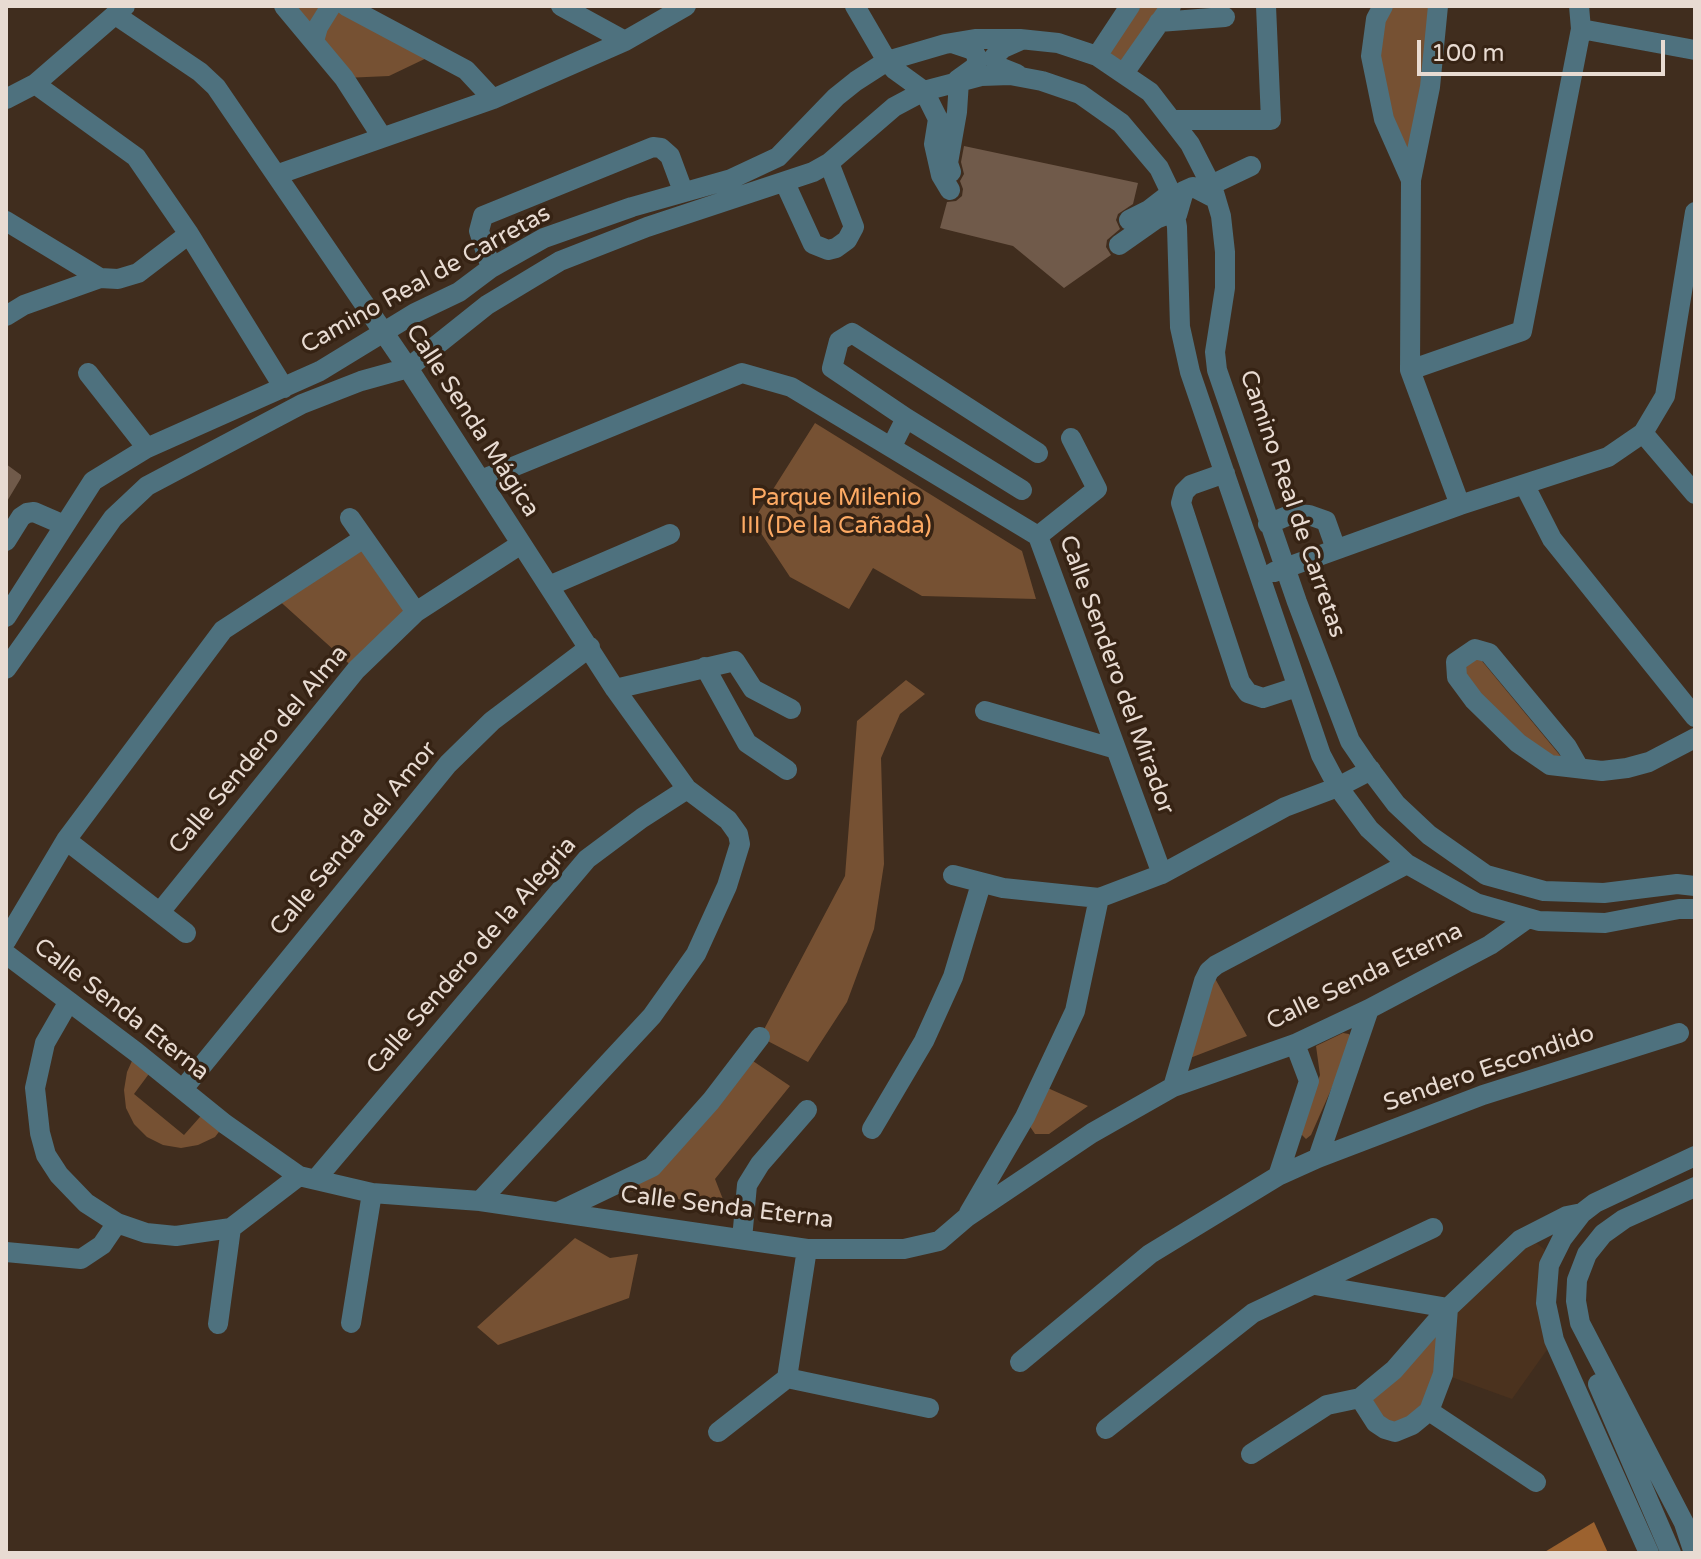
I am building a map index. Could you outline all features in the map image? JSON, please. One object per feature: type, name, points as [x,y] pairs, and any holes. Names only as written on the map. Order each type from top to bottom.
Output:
[{"type":"street","points":[[284,6],[344,78],[382,137]]},
{"type":"street","points":[[314,41],[331,6]]},
{"type":"street","points":[[346,6],[466,70],[493,99]]},
{"type":"street","points":[[561,6],[625,41]]},
{"type":"street","points":[[276,175],[493,99],[625,41],[686,6]]},
{"type":"street","points":[[855,6],[887,61],[924,91],[938,119],[934,144],[941,175],[952,182],[948,163],[957,112],[956,82],[975,67],[978,59],[973,50],[952,43]]},
{"type":"street","points":[[1097,56],[1130,6]]},
{"type":"street","points":[[1174,120],[1271,120],[1266,6]]},
{"type":"street","points":[[1383,6],[1376,19],[1371,56],[1384,119],[1411,180]]},
{"type":"street","points":[[1438,6],[1430,87],[1411,180],[1410,370],[1460,505]]},
{"type":"street","points":[[1410,370],[1522,331],[1581,29],[1579,6]]},
{"type":"street","points":[[6,99],[35,84],[121,11]]},
{"type":"street","name":"Calle Senda Mágica","points":[[121,11],[216,87],[408,368],[615,689],[687,789],[728,820],[738,834],[740,844],[727,886],[696,954],[679,979],[652,1016],[480,1201]]},
{"type":"street","points":[[1124,73],[1165,14],[1225,17]]},
{"type":"street","points":[[1581,29],[1695,50]]},
{"type":"street","name":"Camino Real de Carretas","points":[[6,617],[36,575],[93,481],[147,448],[320,371],[383,332],[459,292],[491,268],[544,238],[683,191],[731,179],[778,157],[836,97],[887,61],[975,39],[1025,39],[1058,43],[1097,56],[1150,92],[1190,144],[1214,192],[1221,216],[1225,264],[1225,288],[1215,352],[1217,370],[1268,524],[1352,745],[1396,804],[1429,835],[1486,875],[1544,891],[1604,893],[1670,885],[1695,886]]},
{"type":"street","points":[[1025,39],[1003,48],[994,57],[997,66],[1025,77]]},
{"type":"street","name":"Camino Real de Carretas","points":[[6,669],[113,518],[147,486],[302,404],[361,381],[408,368],[487,305],[560,261],[647,227],[785,183],[829,163],[894,107],[924,91],[956,82],[1010,75],[1025,77],[1080,94],[1121,123],[1157,166],[1174,209],[1180,327],[1190,372],[1321,755],[1338,787],[1369,829],[1407,864],[1476,903],[1539,921],[1605,923],[1679,909],[1695,909]]},
{"type":"street","points":[[35,84],[136,157],[189,234],[284,388]]},
{"type":"street","points":[[1157,166],[1180,179],[1189,174],[1192,168],[1190,144]]},
{"type":"street","points":[[491,268],[479,231],[483,216],[653,147],[661,148],[670,156],[683,191]]},
{"type":"street","points":[[785,183],[813,244],[828,250],[836,248],[847,240],[854,227],[829,163]]},
{"type":"street","points":[[1119,245],[1174,209],[1184,191],[1193,187],[1214,192],[1251,166]]},
{"type":"street","points":[[1129,220],[1149,210],[1174,209]]},
{"type":"street","points":[[1259,578],[1460,505],[1608,457],[1643,433],[1665,396],[1688,301],[1695,212]]},
{"type":"street","points":[[6,221],[100,278]]},
{"type":"street","points":[[6,316],[24,305],[100,278],[118,279],[138,273],[189,234]]},
{"type":"street","points":[[1022,490],[832,368],[839,341],[852,333],[1038,453]]},
{"type":"street","points":[[88,373],[147,448]]},
{"type":"street","name":"Calle Sendero del Mirador","points":[[481,480],[742,373],[791,387],[1038,536],[1162,874]]},
{"type":"street","points":[[892,446],[906,418]]},
{"type":"street","points":[[1643,433],[1695,494]]},
{"type":"street","points":[[1038,536],[1097,489],[1071,438]]},
{"type":"street","points":[[1225,473],[1191,485],[1184,492],[1181,503],[1240,682],[1248,693],[1263,698],[1297,687]]},
{"type":"street","points":[[1525,486],[1552,539],[1695,717]]},
{"type":"street","points":[[6,541],[27,513],[34,512],[64,525]]},
{"type":"street","points":[[1268,524],[1292,514],[1326,521],[1336,549]]},
{"type":"street","points":[[350,518],[416,612]]},
{"type":"street","points":[[549,586],[670,534]]},
{"type":"street","points":[[6,941],[66,840],[223,630],[364,538]]},
{"type":"street","name":"Calle Sendero del Alma","points":[[160,912],[356,670],[416,612],[521,544]]},
{"type":"street","name":"Calle Senda del Amor","points":[[183,1089],[448,764],[492,721],[590,647]]},
{"type":"street","points":[[1579,768],[1567,747],[1489,653],[1475,649],[1456,662],[1457,677],[1469,695],[1518,743],[1550,765],[1602,771],[1627,768],[1649,762],[1695,738]]},
{"type":"street","points":[[615,689],[735,661],[753,689],[791,709]]},
{"type":"street","points":[[705,667],[747,743],[787,770]]},
{"type":"street","points":[[985,711],[1116,749]]},
{"type":"street","points":[[1321,755],[1344,770],[1351,766],[1352,745]]},
{"type":"street","points":[[953,875],[981,884],[1099,898],[1162,874],[1285,807],[1338,787],[1371,770]]},
{"type":"street","points":[[1363,819],[1361,797],[1364,790],[1370,787],[1388,790]]},
{"type":"street","name":"Calle Sendero de la Alegria","points":[[231,1228],[307,1177],[587,859],[687,789]]},
{"type":"street","points":[[66,840],[186,933]]},
{"type":"street","points":[[1173,1087],[1209,971],[1407,864]]},
{"type":"street","points":[[1670,885],[1695,872]]},
{"type":"street","points":[[872,1129],[924,1041],[953,977],[981,884]]},
{"type":"street","points":[[967,1217],[1025,1117],[1075,1011],[1099,898]]},
{"type":"street","name":"Calle Senda Eterna","points":[[6,954],[225,1124],[307,1177],[372,1193],[560,1211],[807,1249],[904,1249],[939,1241],[967,1217],[1092,1133],[1173,1087],[1295,1044],[1369,1009],[1490,945],[1528,918]]},
{"type":"street","points":[[68,1003],[45,1043],[35,1088],[46,1155],[59,1175],[86,1203],[117,1223],[146,1233],[176,1236],[231,1228],[218,1324]]},
{"type":"street","points":[[1318,1158],[1369,1009]]},
{"type":"street","name":"Sendero Escondido","points":[[1020,1362],[1150,1254],[1278,1176],[1483,1095],[1679,1033]]},
{"type":"street","points":[[560,1211],[652,1167],[720,1090],[760,1037]]},
{"type":"street","points":[[1278,1176],[1309,1081],[1295,1044]]},
{"type":"street","points":[[742,1239],[747,1185],[760,1164],[807,1110]]},
{"type":"street","points":[[1549,1265],[1562,1239],[1582,1213],[1595,1203],[1695,1156]]},
{"type":"street","points":[[1671,1553],[1583,1346],[1576,1301],[1577,1280],[1587,1254],[1603,1234],[1624,1219],[1695,1187]]},
{"type":"street","points":[[351,1323],[372,1193]]},
{"type":"street","points":[[1251,1454],[1327,1405],[1360,1398],[1394,1370],[1448,1308],[1520,1240],[1567,1216],[1582,1213]]},
{"type":"street","points":[[6,1252],[81,1259],[102,1245],[117,1223]]},
{"type":"street","points":[[1106,1429],[1253,1313],[1433,1228]]},
{"type":"street","points":[[1520,1240],[1531,1239],[1544,1249],[1549,1265],[1546,1303],[1554,1340],[1649,1553]]},
{"type":"street","points":[[718,1432],[787,1378],[807,1249]]},
{"type":"street","points":[[1315,1285],[1448,1308]]},
{"type":"street","points":[[1360,1398],[1376,1423],[1395,1432],[1412,1425],[1429,1411],[1443,1374],[1448,1308]]},
{"type":"street","points":[[1580,1323],[1684,1523],[1694,1553]]},
{"type":"street","points":[[787,1378],[929,1408]]},
{"type":"street","points":[[1429,1411],[1536,1482]]},
{"type":"shaded area","points":[[1531,1239],[1544,1249],[1549,1265],[1554,1340],[1512,1399],[1443,1374],[1448,1308]]},
{"type":"shaded area","points":[[1594,1522],[1608,1553],[1543,1553]]},
{"type":"green space","points":[[284,6],[346,6],[435,54],[389,76],[344,78]]},
{"type":"green space","points":[[1130,6],[1171,6],[1124,73],[1097,56]]},
{"type":"green space","points":[[1383,6],[1438,6],[1411,180],[1384,119],[1376,19]]},
{"type":"green space","name":"Parque Milenio III (De la Cañada)","points":[[815,423],[1022,551],[1036,599],[922,596],[873,568],[849,609],[790,577],[753,521]]},
{"type":"green space","points":[[364,538],[416,612],[356,670],[274,596]]},
{"type":"green space","points":[[1475,658],[1482,661],[1563,759],[1553,758],[1523,737],[1475,690],[1461,665]]},
{"type":"green space","points":[[906,680],[925,694],[900,714],[881,758],[884,864],[874,929],[847,1002],[808,1062],[760,1037],[845,876],[857,721]]},
{"type":"green space","points":[[1212,973],[1247,1036],[1190,1058]]},
{"type":"green space","points":[[1343,1033],[1349,1034],[1353,1040],[1311,1135],[1306,1139],[1300,1133],[1320,1075],[1316,1046]]},
{"type":"green space","points":[[136,1052],[154,1067],[134,1094],[184,1135],[207,1109],[225,1124],[215,1137],[181,1148],[163,1145],[147,1137],[134,1124],[126,1108],[124,1090],[127,1072]]},
{"type":"green space","points":[[747,1057],[790,1086],[715,1179],[726,1207],[610,1188],[652,1167]]},
{"type":"green space","points":[[1041,1085],[1088,1106],[1049,1134],[1035,1134],[1029,1125]]},
{"type":"green space","points":[[575,1238],[610,1258],[638,1254],[629,1298],[498,1345],[477,1327]]},
{"type":"green space","points":[[1448,1308],[1443,1374],[1404,1429],[1367,1412],[1377,1385]]},
{"type":"building","points":[[964,146],[1138,183],[1133,204],[1118,214],[1116,220],[1120,229],[1107,240],[1106,247],[1111,255],[1064,288],[1013,246],[940,228],[947,202],[956,201],[962,196],[960,181],[964,174],[961,162]]},
{"type":"building","points":[[6,464],[21,478],[6,503]]}]
